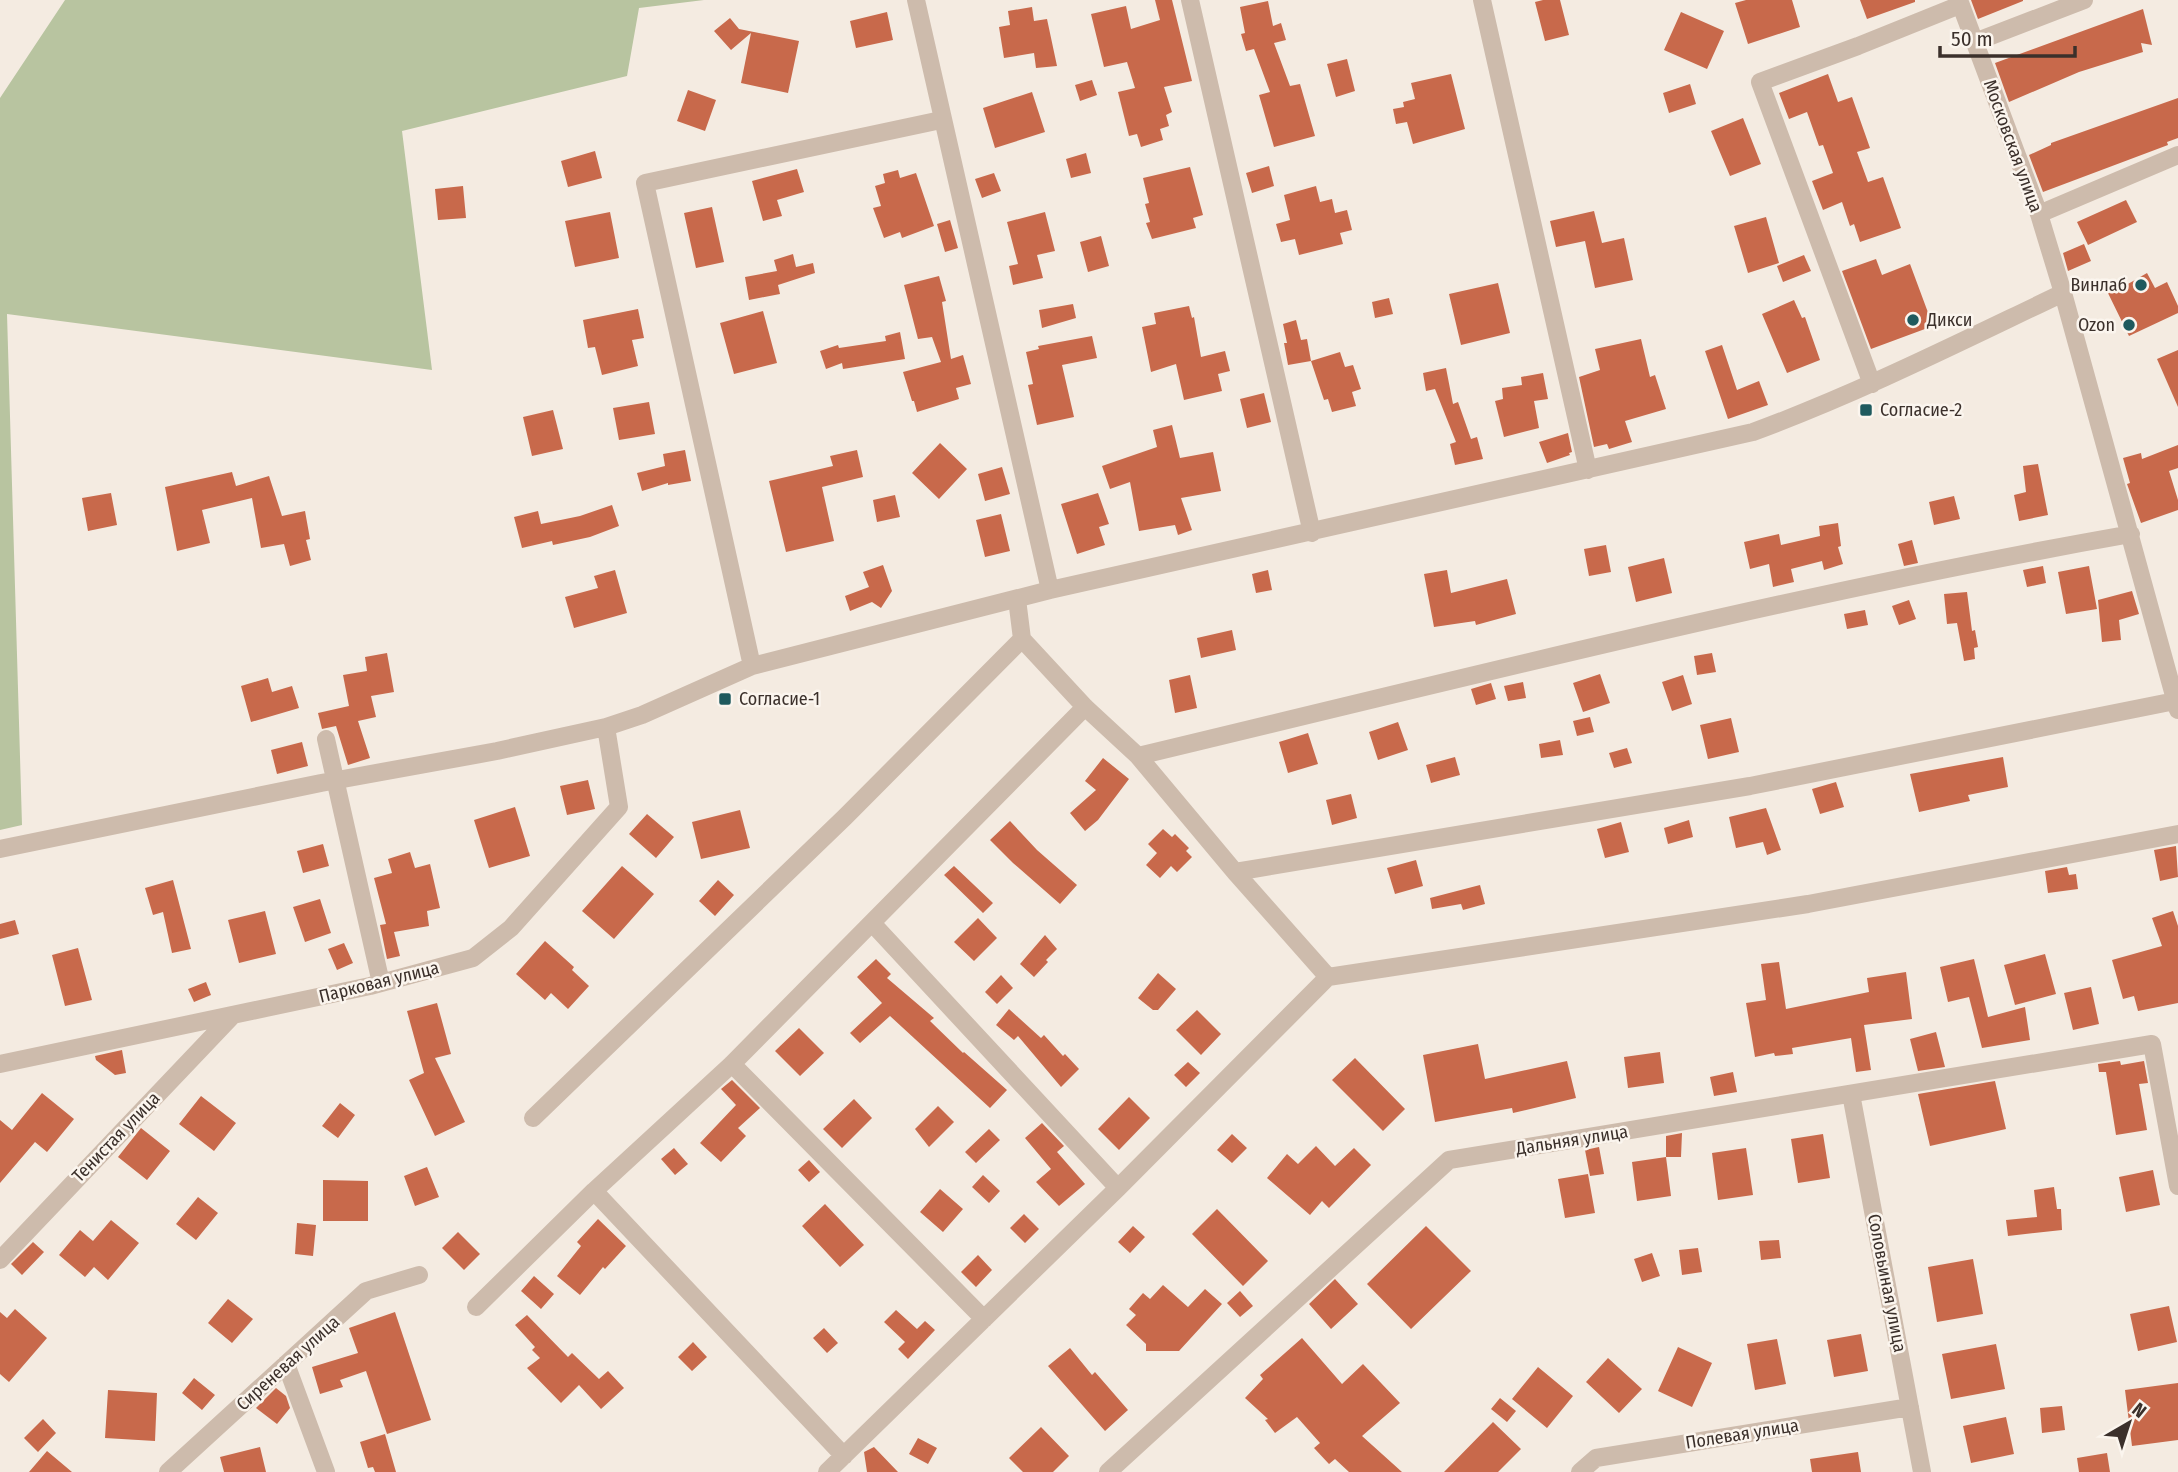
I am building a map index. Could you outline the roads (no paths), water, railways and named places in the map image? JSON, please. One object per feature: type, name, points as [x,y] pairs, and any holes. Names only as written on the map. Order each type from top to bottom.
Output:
[{"type":"street","points":[[916,0],[941,120],[1050,590]]},
{"type":"street","points":[[1190,0],[1312,533]]},
{"type":"street","points":[[1482,0],[1588,470]]},
{"type":"street","points":[[1976,43],[2084,0]]},
{"type":"street","points":[[1872,384],[1760,82],[1858,47],[1960,3]]},
{"type":"street","name":"Московская улица","points":[[1960,3],[2039,214],[2131,534],[2176,705]]},
{"type":"street","points":[[752,666],[645,183],[941,120]]},
{"type":"street","points":[[2039,214],[2178,155]]},
{"type":"street","points":[[0,849],[606,727],[642,715],[752,666],[1050,590],[1752,432],[1813,410],[1872,384],[2063,293]]},
{"type":"street","points":[[1138,757],[1789,601],[1977,561],[2131,534]]},
{"type":"street","points":[[1017,599],[1022,639],[1085,707],[1138,757],[1328,977]]},
{"type":"street","points":[[533,1118],[835,826],[1022,639]]},
{"type":"street","points":[[1235,872],[1750,786],[2176,705]]},
{"type":"street","points":[[476,1307],[594,1191],[732,1064],[1085,707]]},
{"type":"street","name":"Парковая улица","points":[[0,1064],[381,983],[473,958],[511,928],[619,807],[606,727]]},
{"type":"street","points":[[326,740],[381,983]]},
{"type":"street","points":[[827,1472],[1118,1188],[1328,977],[1808,904],[2178,834]]},
{"type":"street","points":[[872,923],[1118,1188]]},
{"type":"street","name":"Тенистая улица","points":[[0,1259],[233,1015]]},
{"type":"street","name":"Дальняя улица","points":[[1108,1472],[1449,1160],[2152,1044],[2178,1186]]},
{"type":"street","points":[[732,1064],[984,1319]]},
{"type":"street","name":"Соловьиная улица","points":[[1851,1094],[1922,1472]]},
{"type":"street","points":[[594,1191],[844,1455]]},
{"type":"street","name":"Сиреневая улица","points":[[168,1472],[366,1291],[419,1275]]},
{"type":"street","points":[[286,1364],[326,1472]]},
{"type":"street","name":"Полевая улица","points":[[1580,1472],[1595,1458],[1910,1407]]},
{"type":"place","name":"Винлаб","points":[[2141,285]]},
{"type":"place","name":"Дикси","points":[[1913,320]]},
{"type":"place","name":"Ozon","points":[[2129,325]]},
{"type":"place","name":"Согласие-2","points":[[1866,410]]},
{"type":"place","name":"Согласие-1","points":[[725,699]]}]
